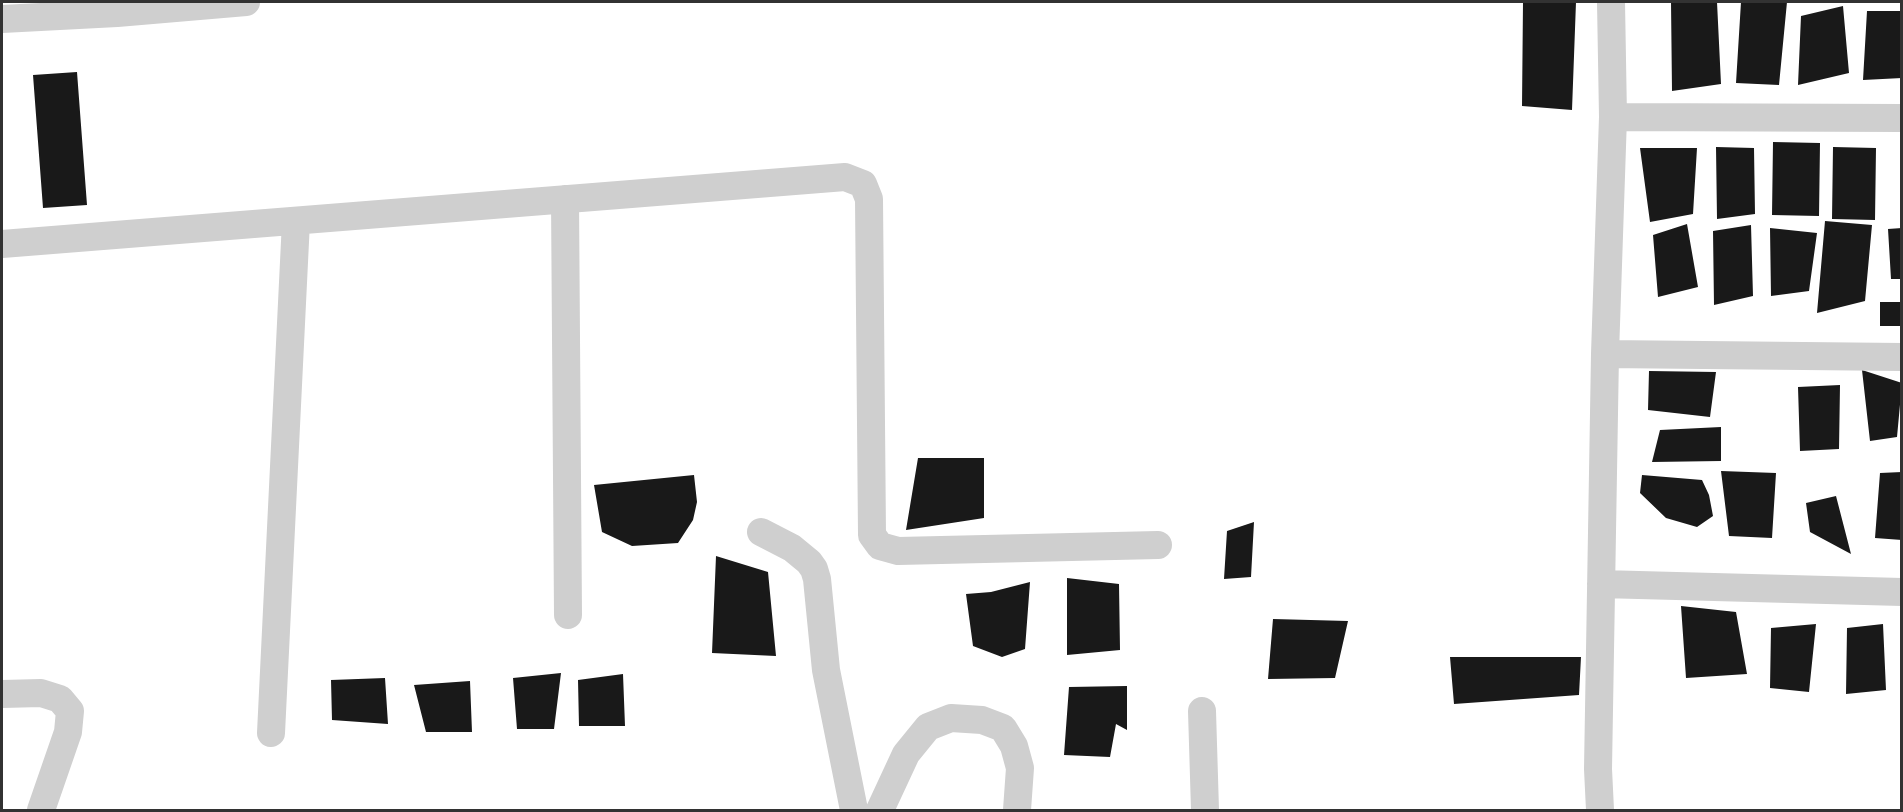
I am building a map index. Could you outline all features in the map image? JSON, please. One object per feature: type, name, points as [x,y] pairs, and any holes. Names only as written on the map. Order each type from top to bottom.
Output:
[{"type":"street","points":[[2,20],[246,2]]},
{"type":"street","points":[[1600,810],[1598,770],[1605,354],[1613,117],[1611,2]]},
{"type":"street","points":[[1613,117],[1902,118]]},
{"type":"street","points":[[2,244],[845,177],[863,184],[868,199],[872,535],[880,546],[898,551],[1158,545]]},
{"type":"street","points":[[565,199],[568,615]]},
{"type":"street","points":[[272,733],[296,221]]},
{"type":"street","points":[[1605,354],[1902,357]]},
{"type":"street","points":[[761,532],[792,548],[809,561],[814,569],[826,670],[854,810]]},
{"type":"street","points":[[1601,584],[1902,592]]},
{"type":"street","points":[[2,694],[41,693],[60,699],[70,711],[68,732],[41,810]]},
{"type":"street","points":[[1202,711],[1205,810]]},
{"type":"street","points":[[880,810],[906,754],[928,727],[951,718],[982,720],[1003,728],[1014,746],[1020,768],[1017,810]]},
{"type":"building","points":[[1523,2],[1576,2],[1572,110],[1522,106]]},
{"type":"building","points":[[1671,2],[1717,2],[1721,84],[1672,91]]},
{"type":"building","points":[[1741,2],[1787,2],[1779,85],[1736,83]]},
{"type":"building","points":[[1843,6],[1849,73],[1798,85],[1801,16]]},
{"type":"building","points":[[1867,11],[1902,11],[1902,78],[1863,80]]},
{"type":"building","points":[[77,72],[87,205],[43,208],[33,75]]},
{"type":"building","points":[[1773,142],[1820,143],[1819,216],[1772,215]]},
{"type":"building","points":[[1716,147],[1754,148],[1755,214],[1717,219]]},
{"type":"building","points":[[1833,147],[1876,148],[1875,220],[1832,219]]},
{"type":"building","points":[[1640,148],[1697,148],[1693,214],[1650,222]]},
{"type":"building","points":[[1825,221],[1872,225],[1865,301],[1817,313]]},
{"type":"building","points":[[1687,224],[1698,287],[1658,297],[1653,235]]},
{"type":"building","points":[[1751,225],[1753,296],[1714,305],[1713,231]]},
{"type":"building","points":[[1770,228],[1817,233],[1809,291],[1771,296]]},
{"type":"building","points":[[1902,228],[1902,279],[1891,279],[1888,229]]},
{"type":"building","points":[[1880,302],[1902,302],[1902,326],[1880,326]]},
{"type":"building","points":[[1862,370],[1902,383],[1897,437],[1870,441]]},
{"type":"building","points":[[1649,371],[1716,372],[1710,417],[1648,410]]},
{"type":"building","points":[[1840,385],[1839,449],[1800,451],[1798,387]]},
{"type":"building","points":[[1721,427],[1721,461],[1652,462],[1660,430]]},
{"type":"building","points":[[918,458],[984,458],[984,518],[906,530]]},
{"type":"building","points":[[1721,471],[1776,473],[1772,538],[1729,536]]},
{"type":"building","points":[[1902,472],[1902,540],[1875,538],[1880,473]]},
{"type":"building","points":[[694,475],[697,502],[693,520],[678,543],[632,546],[602,532],[594,485]]},
{"type":"building","points":[[1642,475],[1702,480],[1709,495],[1713,516],[1697,527],[1666,518],[1640,493]]},
{"type":"building","points":[[1836,496],[1851,554],[1810,532],[1806,503]]},
{"type":"building","points":[[1254,522],[1251,577],[1224,579],[1227,531]]},
{"type":"building","points":[[716,556],[768,572],[776,656],[712,653]]},
{"type":"building","points":[[1067,578],[1119,584],[1120,650],[1067,655]]},
{"type":"building","points":[[1030,582],[1025,649],[1002,657],[973,646],[966,594],[991,592]]},
{"type":"building","points":[[1681,606],[1736,612],[1747,674],[1686,678]]},
{"type":"building","points":[[1273,619],[1348,621],[1335,678],[1268,679]]},
{"type":"building","points":[[1816,624],[1809,692],[1770,688],[1771,628]]},
{"type":"building","points":[[1883,624],[1886,690],[1846,694],[1847,628]]},
{"type":"building","points":[[1450,657],[1581,657],[1579,695],[1454,704]]},
{"type":"building","points":[[561,673],[554,729],[517,729],[513,678]]},
{"type":"building","points":[[623,674],[625,726],[579,726],[578,680]]},
{"type":"building","points":[[385,678],[388,724],[332,720],[331,680]]},
{"type":"building","points":[[470,681],[472,732],[426,732],[414,685]]},
{"type":"building","points":[[1127,686],[1127,730],[1116,724],[1110,757],[1064,755],[1069,687]]}]
